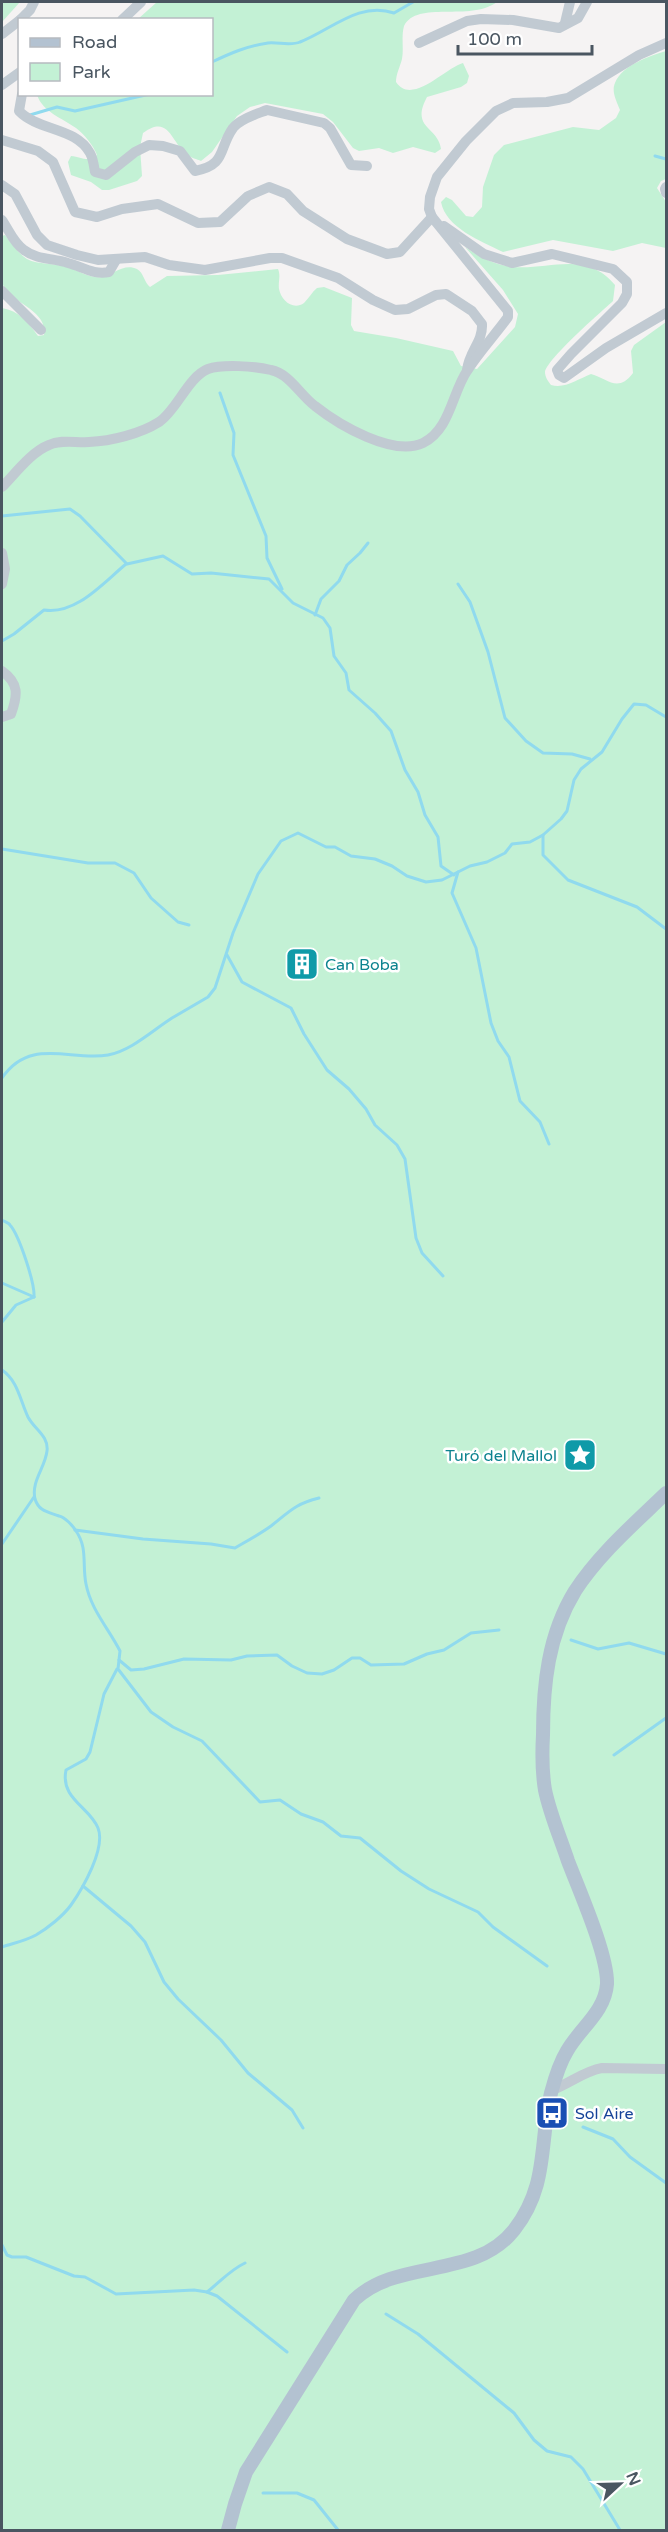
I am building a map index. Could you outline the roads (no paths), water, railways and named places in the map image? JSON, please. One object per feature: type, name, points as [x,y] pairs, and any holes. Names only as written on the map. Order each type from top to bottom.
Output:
[{"type":"main road","points":[[228,2530],[246,2472],[354,2300],[380,2281],[398,2275],[459,2263],[493,2249],[517,2226],[529,2204],[538,2181],[552,2090],[558,2067],[567,2050],[602,2004],[607,1979],[599,1947],[561,1842],[545,1789],[543,1720],[547,1667],[561,1621],[580,1584],[598,1560],[666,1493]]},
{"type":"street","points":[[22,18],[34,2]]},
{"type":"street","points":[[124,18],[141,2]]},
{"type":"street","points":[[419,43],[467,21],[513,20],[559,28],[565,23],[570,2]]},
{"type":"street","points":[[565,23],[569,24],[578,18],[586,2]]},
{"type":"street","points":[[2,34],[18,22]]},
{"type":"street","points":[[2,487],[48,445],[62,442],[99,441],[147,428],[159,422],[169,414],[198,376],[205,370],[218,366],[272,370],[288,378],[316,407],[345,426],[384,443],[411,447],[421,444],[436,432],[445,420],[467,370],[508,316],[508,311],[432,218],[429,208],[430,196],[437,177],[466,141],[496,111],[513,102],[547,102],[568,98],[639,55],[666,43]]},
{"type":"street","points":[[2,85],[18,73]]},
{"type":"street","points":[[22,96],[20,111],[28,120],[53,128],[77,140],[90,153],[95,172],[106,175],[135,152],[148,145],[180,151],[195,171],[210,168],[220,157],[234,126],[267,110],[324,123],[330,128],[351,165],[367,166]]},
{"type":"street","points":[[2,140],[38,151],[53,162],[75,212],[97,217],[122,209],[158,204],[198,223],[220,222],[248,196],[269,187],[287,194],[303,211],[347,239],[387,254],[400,252],[432,218]]},
{"type":"street","points":[[2,185],[15,194],[37,235],[47,245],[77,255],[98,260],[145,257],[169,265],[205,270],[270,258],[282,258],[338,278],[394,310],[408,309],[436,295],[446,294],[472,311],[482,324],[480,339],[468,357],[467,370]]},
{"type":"street","points":[[666,187],[666,193]]},
{"type":"street","points":[[432,218],[484,254],[512,263],[552,254],[613,269],[627,282],[627,294],[622,303],[557,370],[564,378],[606,348],[666,313]]},
{"type":"street","points":[[2,220],[14,241],[34,256],[67,262],[92,273],[109,272],[116,260]]},
{"type":"street","points":[[2,291],[41,330]]},
{"type":"street","points":[[2,553],[4,569],[2,584]]},
{"type":"street","points":[[2,671],[12,678],[16,688],[16,699],[11,714],[2,717]]},
{"type":"street","points":[[552,2090],[602,2068],[666,2068]]},
{"type":"waterway","points":[[213,62],[260,44],[296,43],[357,14],[381,10],[394,13],[413,2]]},
{"type":"waterway","points":[[30,115],[57,107],[75,111],[141,96]]},
{"type":"waterway","points":[[655,156],[666,159]]},
{"type":"waterway","points":[[220,393],[234,433],[233,455],[266,536],[267,558],[282,589]]},
{"type":"waterway","points":[[2,516],[70,509],[80,516],[127,564],[163,556],[192,574],[211,573],[269,579],[293,603],[323,618],[330,628],[334,656],[346,673],[349,690],[391,731],[405,770],[418,792],[425,815],[438,837],[441,866],[454,875]]},
{"type":"waterway","points":[[315,615],[321,599],[339,581],[347,565],[368,543]]},
{"type":"waterway","points":[[2,641],[44,610],[67,608],[78,603],[126,564]]},
{"type":"waterway","points":[[458,584],[470,602],[488,652],[505,718],[526,741],[543,753],[572,754],[590,759]]},
{"type":"waterway","points":[[2,1078],[13,1065],[38,1054],[93,1056],[117,1053],[208,997],[215,988],[233,933],[258,874],[281,841],[298,833],[326,847],[335,847],[351,856],[375,859],[407,876],[426,882],[442,880],[470,866],[487,862],[505,853],[512,844],[530,842],[543,835],[561,819],[567,811],[574,780],[581,769],[602,752],[634,704],[646,705],[666,717]]},
{"type":"waterway","points":[[543,835],[543,855],[568,880],[637,907],[666,929]]},
{"type":"waterway","points":[[2,849],[88,863],[115,863],[134,873],[151,898],[178,922],[189,925]]},
{"type":"waterway","points":[[458,872],[452,893],[476,948],[491,1023],[498,1041],[509,1057],[520,1101],[540,1122],[549,1144]]},
{"type":"waterway","points":[[227,955],[242,982],[291,1008],[304,1034],[327,1070],[349,1089],[366,1109],[375,1125],[397,1145],[405,1159],[416,1238],[422,1253],[443,1276]]},
{"type":"waterway","points":[[2,1220],[9,1224],[18,1238],[29,1271],[34,1297]]},
{"type":"waterway","points":[[2,1283],[34,1297]]},
{"type":"waterway","points":[[2,1322],[16,1305],[34,1297]]},
{"type":"waterway","points":[[2,1370],[12,1380],[28,1417],[46,1441],[46,1457],[35,1486],[35,1499],[39,1507],[66,1520],[80,1537],[88,1593],[120,1651],[118,1669],[151,1712],[173,1727],[202,1741],[260,1802],[280,1800],[301,1814],[323,1822],[341,1836],[360,1838],[401,1871],[429,1889],[478,1912],[493,1927],[547,1966]]},
{"type":"waterway","points":[[2,1544],[34,1497]]},
{"type":"waterway","points":[[75,1530],[235,1548],[267,1529],[298,1506],[319,1498]]},
{"type":"waterway","points":[[119,1660],[131,1670],[184,1659],[231,1660],[247,1656],[277,1655],[307,1673],[322,1674],[334,1670],[352,1658],[360,1658],[371,1665],[404,1664],[427,1654],[444,1650],[471,1633],[499,1630]]},
{"type":"waterway","points":[[571,1640],[598,1649],[629,1643],[666,1654]]},
{"type":"waterway","points":[[2,1947],[36,1935],[60,1917],[76,1898],[92,1868],[99,1846],[98,1828],[71,1796],[65,1780],[66,1770],[86,1759],[90,1752],[104,1694],[117,1669]]},
{"type":"waterway","points":[[614,1755],[666,1718]]},
{"type":"waterway","points":[[83,1886],[131,1926],[145,1942],[164,1982],[178,1999],[221,2040],[248,2073],[292,2110],[303,2128]]},
{"type":"waterway","points":[[583,2127],[613,2139],[630,2157],[666,2183]]},
{"type":"waterway","points":[[2,2245],[7,2255],[26,2257],[74,2276],[85,2277],[116,2294],[194,2290],[207,2292],[245,2263]]},
{"type":"waterway","points":[[207,2292],[217,2296],[287,2352]]},
{"type":"waterway","points":[[386,2314],[418,2334],[514,2413],[534,2440],[547,2451],[571,2457],[583,2469],[620,2530]]},
{"type":"waterway","points":[[263,2493],[297,2493],[314,2500],[338,2530]]},
{"type":"place","name":"Can Boba","points":[[302,964]]},
{"type":"place","name":"Turó del Mallol","points":[[580,1455]]},
{"type":"place","name":"Sol Aire","points":[[552,2113]]}]
